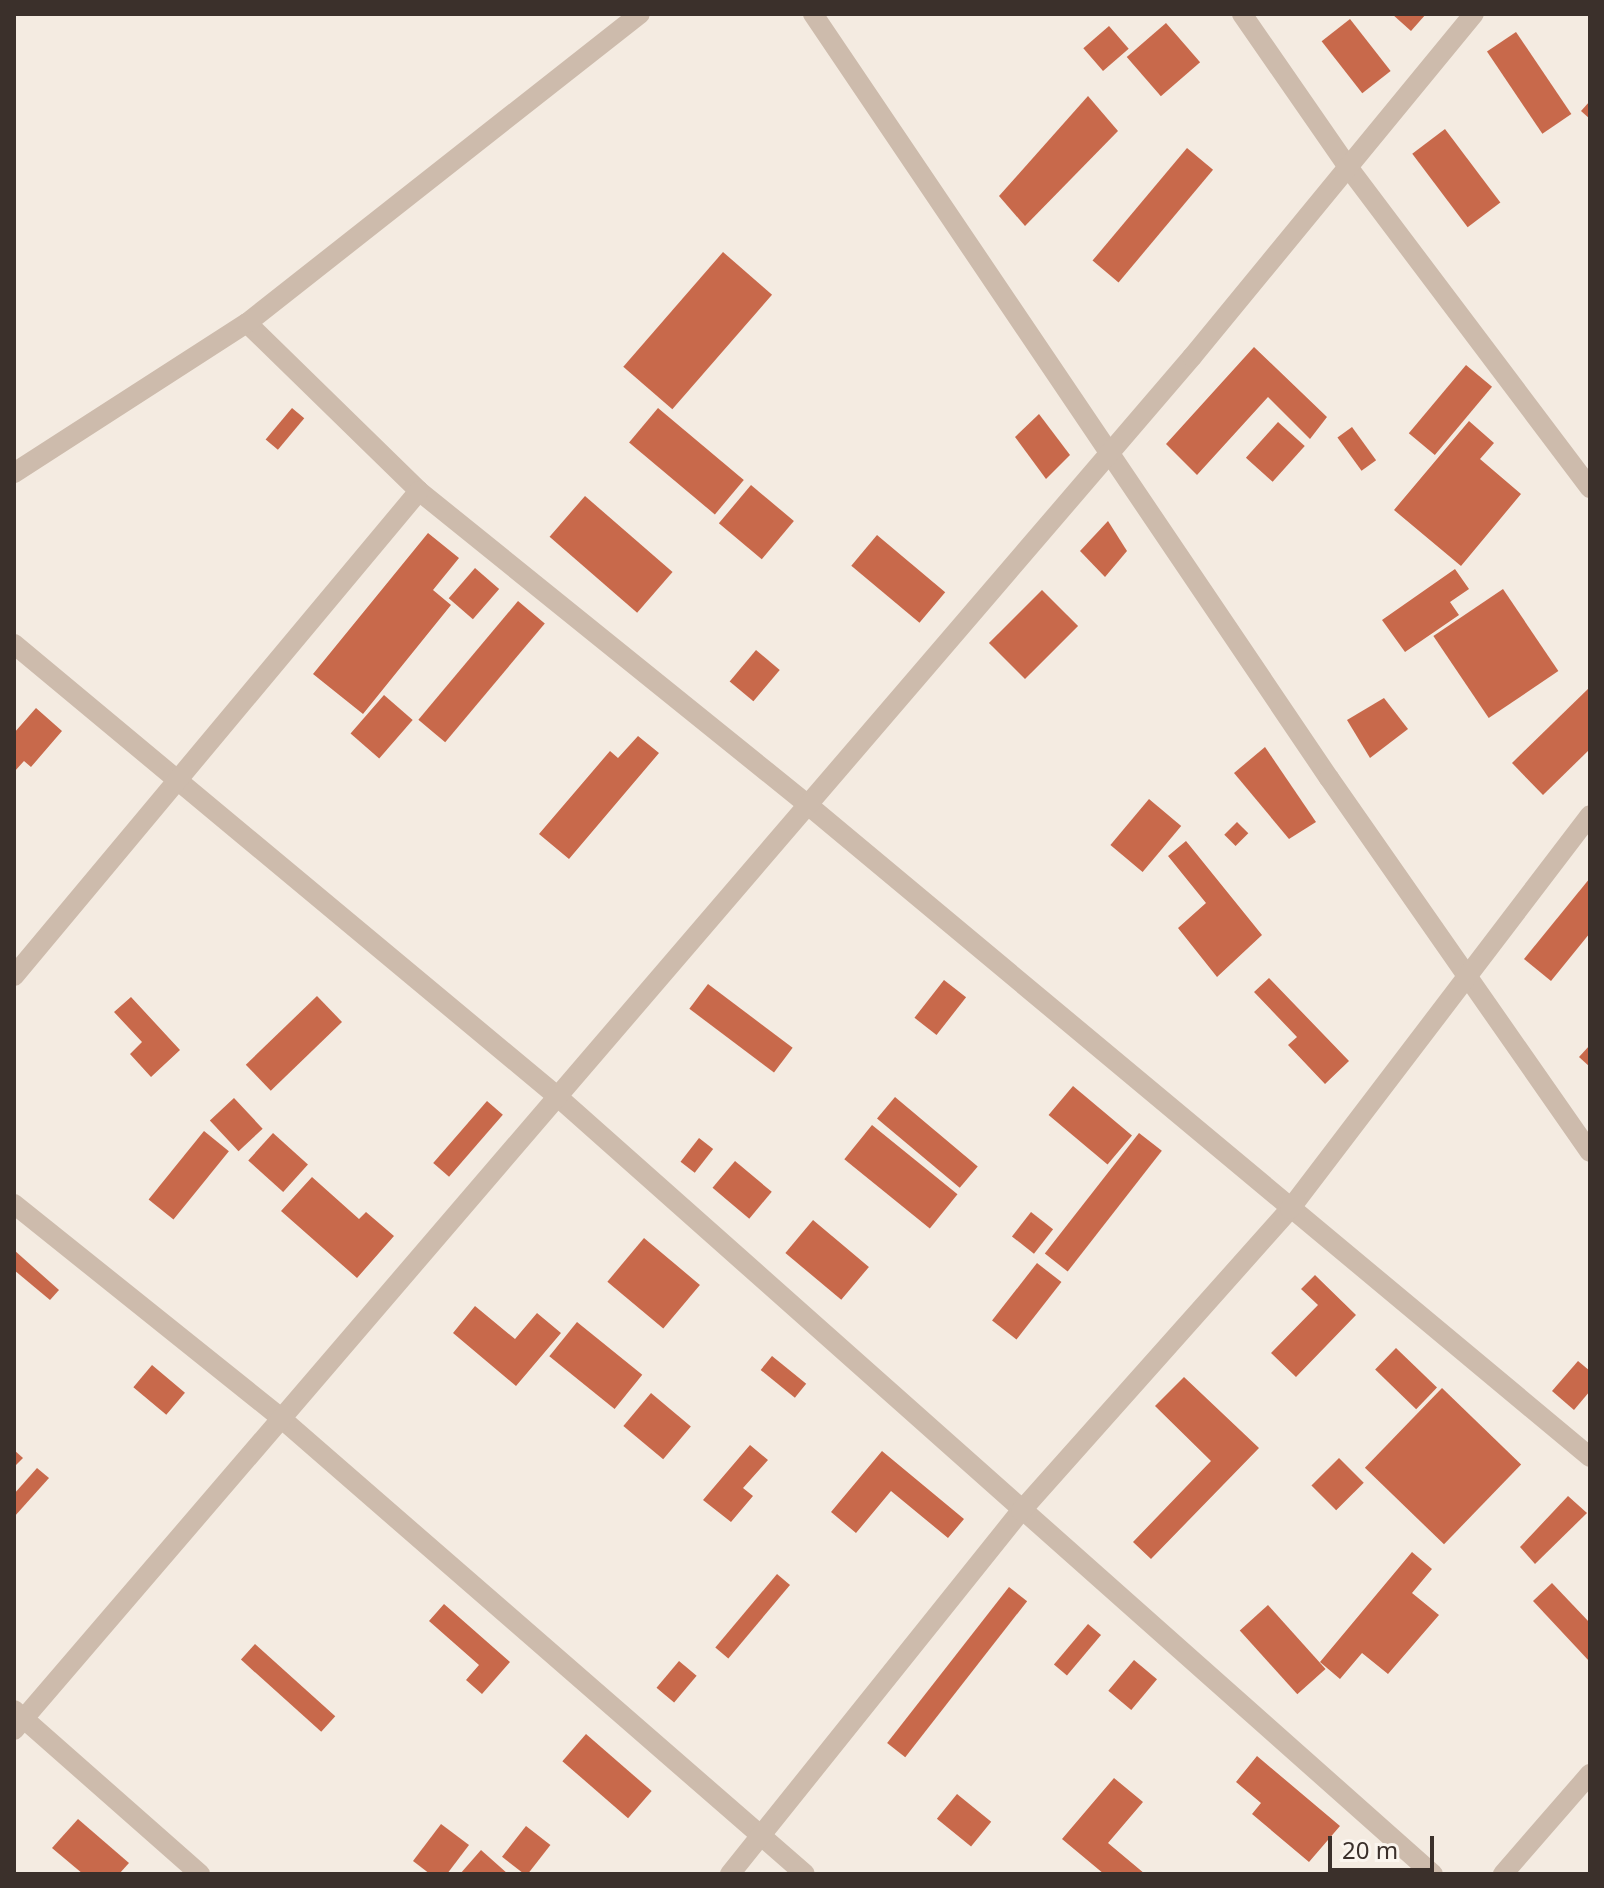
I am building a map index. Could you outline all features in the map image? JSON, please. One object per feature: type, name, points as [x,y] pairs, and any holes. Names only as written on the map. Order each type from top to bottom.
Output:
[{"type":"street","points":[[14,473],[247,323],[640,14]]},
{"type":"street","points":[[813,14],[1329,778],[1469,973],[1590,1152]]},
{"type":"street","points":[[1242,14],[1348,167],[1590,488]]},
{"type":"street","points":[[200,1874],[17,1719],[282,1419],[1110,453],[1474,14]]},
{"type":"street","points":[[247,323],[419,491],[808,805],[1590,1457]]},
{"type":"street","points":[[14,976],[419,491]]},
{"type":"street","points":[[14,644],[558,1097],[1433,1874]]},
{"type":"street","points":[[730,1874],[1021,1511],[1290,1209],[1590,815]]},
{"type":"street","points":[[14,1204],[282,1419],[805,1874]]},
{"type":"street","points":[[1503,1874],[1590,1774]]},
{"type":"building","points":[[1392,14],[1426,14],[1411,31]]},
{"type":"building","points":[[1350,19],[1391,71],[1362,93],[1322,41]]},
{"type":"building","points":[[1166,23],[1200,62],[1161,96],[1127,57]]},
{"type":"building","points":[[1109,26],[1129,49],[1103,71],[1083,48]]},
{"type":"building","points":[[1516,32],[1571,114],[1542,134],[1487,52]]},
{"type":"building","points":[[1088,96],[1118,131],[1025,226],[999,196]]},
{"type":"building","points":[[1590,101],[1590,119],[1581,111]]},
{"type":"building","points":[[1445,129],[1500,202],[1468,227],[1412,154]]},
{"type":"building","points":[[1187,148],[1213,170],[1119,282],[1093,261]]},
{"type":"building","points":[[723,252],[772,295],[672,409],[623,367]]},
{"type":"building","points":[[1254,347],[1327,417],[1310,439],[1268,397],[1197,475],[1166,444]]},
{"type":"building","points":[[1466,365],[1492,387],[1435,455],[1409,433]]},
{"type":"building","points":[[292,408],[304,418],[278,450],[266,439]]},
{"type":"building","points":[[658,408],[744,480],[715,514],[629,442]]},
{"type":"building","points":[[1039,414],[1070,455],[1046,479],[1015,437]]},
{"type":"building","points":[[1469,421],[1494,443],[1480,459],[1521,494],[1461,566],[1394,510]]},
{"type":"building","points":[[1278,422],[1305,446],[1273,482],[1246,458]]},
{"type":"building","points":[[1352,427],[1376,460],[1362,471],[1337,438]]},
{"type":"building","points":[[751,485],[794,521],[762,559],[719,523]]},
{"type":"building","points":[[585,496],[673,572],[637,613],[550,537]]},
{"type":"building","points":[[1108,521],[1127,551],[1105,577],[1080,551]]},
{"type":"building","points":[[428,533],[459,558],[433,590],[451,605],[363,714],[313,674]]},
{"type":"building","points":[[877,535],[945,592],[919,623],[851,566]]},
{"type":"building","points":[[475,568],[499,589],[473,619],[449,598]]},
{"type":"building","points":[[1455,569],[1469,589],[1450,602],[1459,615],[1405,652],[1382,620]]},
{"type":"building","points":[[1503,589],[1558,671],[1489,718],[1433,636]]},
{"type":"building","points":[[1042,590],[1078,626],[1025,679],[989,643]]},
{"type":"building","points":[[518,601],[545,623],[445,742],[418,720]]},
{"type":"building","points":[[756,650],[780,670],[753,701],[730,681]]},
{"type":"building","points":[[1590,687],[1590,749],[1543,795],[1512,763]]},
{"type":"building","points":[[384,695],[413,720],[379,758],[351,733]]},
{"type":"building","points":[[1384,698],[1408,729],[1370,758],[1347,720]]},
{"type":"building","points":[[36,708],[62,731],[31,767],[24,761],[14,772],[14,733]]},
{"type":"building","points":[[638,736],[659,753],[569,859],[539,834],[610,751],[618,758]]},
{"type":"building","points":[[1265,747],[1316,822],[1289,839],[1234,773]]},
{"type":"building","points":[[1149,799],[1181,826],[1143,872],[1110,845]]},
{"type":"building","points":[[1237,822],[1248,833],[1236,846],[1224,835]]},
{"type":"building","points":[[1186,841],[1262,935],[1217,977],[1178,928],[1206,903],[1168,856]]},
{"type":"building","points":[[1590,878],[1590,933],[1551,981],[1524,959]]},
{"type":"building","points":[[1269,978],[1349,1061],[1325,1084],[1288,1045],[1297,1037],[1254,992]]},
{"type":"building","points":[[944,980],[966,997],[937,1035],[914,1018]]},
{"type":"building","points":[[708,984],[793,1048],[774,1073],[689,1009]]},
{"type":"building","points":[[317,996],[342,1022],[271,1091],[246,1065]]},
{"type":"building","points":[[131,997],[180,1050],[151,1077],[130,1054],[142,1042],[114,1012]]},
{"type":"building","points":[[1590,1045],[1590,1067],[1579,1057]]},
{"type":"building","points":[[1073,1086],[1132,1135],[1108,1165],[1049,1115]]},
{"type":"building","points":[[895,1097],[978,1166],[960,1188],[877,1118]]},
{"type":"building","points":[[234,1098],[263,1129],[239,1151],[210,1121]]},
{"type":"building","points":[[487,1101],[503,1115],[449,1177],[433,1163]]},
{"type":"building","points":[[872,1125],[957,1194],[930,1228],[844,1159]]},
{"type":"building","points":[[204,1131],[229,1151],[173,1220],[149,1199]]},
{"type":"building","points":[[273,1133],[308,1164],[283,1192],[248,1160]]},
{"type":"building","points":[[1139,1133],[1162,1151],[1068,1271],[1045,1254]]},
{"type":"building","points":[[699,1138],[713,1149],[695,1173],[681,1162]]},
{"type":"building","points":[[735,1161],[772,1192],[749,1219],[713,1188]]},
{"type":"building","points":[[312,1177],[359,1219],[366,1212],[394,1236],[357,1278],[281,1211]]},
{"type":"building","points":[[1031,1212],[1053,1229],[1034,1254],[1012,1236]]},
{"type":"building","points":[[813,1220],[869,1267],[841,1300],[785,1253]]},
{"type":"building","points":[[644,1238],[700,1285],[663,1329],[607,1282]]},
{"type":"building","points":[[14,1250],[59,1290],[50,1300],[14,1270]]},
{"type":"building","points":[[1037,1263],[1061,1282],[1016,1340],[992,1321]]},
{"type":"building","points":[[1315,1275],[1356,1315],[1296,1377],[1271,1353],[1318,1305],[1301,1289]]},
{"type":"building","points":[[475,1306],[515,1339],[537,1313],[561,1333],[516,1386],[453,1333]]},
{"type":"building","points":[[577,1322],[642,1375],[615,1409],[549,1356]]},
{"type":"building","points":[[1396,1348],[1437,1388],[1416,1409],[1375,1370]]},
{"type":"building","points":[[772,1356],[806,1384],[795,1398],[761,1370]]},
{"type":"building","points":[[1578,1361],[1590,1371],[1590,1391],[1574,1410],[1552,1391]]},
{"type":"building","points":[[152,1365],[185,1393],[166,1415],[133,1387]]},
{"type":"building","points":[[1184,1377],[1259,1448],[1151,1559],[1133,1542],[1211,1461],[1155,1406]]},
{"type":"building","points":[[1442,1388],[1521,1464],[1444,1544],[1365,1468]]},
{"type":"building","points":[[651,1393],[691,1426],[663,1459],[623,1426]]},
{"type":"building","points":[[750,1445],[768,1460],[743,1488],[753,1496],[731,1522],[703,1500]]},
{"type":"building","points":[[14,1450],[23,1458],[14,1467]]},
{"type":"building","points":[[882,1451],[964,1519],[948,1538],[891,1491],[856,1533],[831,1512]]},
{"type":"building","points":[[1339,1458],[1364,1483],[1336,1510],[1311,1486]]},
{"type":"building","points":[[37,1468],[49,1478],[14,1517],[14,1494]]},
{"type":"building","points":[[1568,1496],[1587,1513],[1535,1564],[1520,1547]]},
{"type":"building","points":[[1412,1552],[1432,1569],[1412,1593],[1439,1615],[1388,1674],[1362,1653],[1340,1679],[1320,1662]]},
{"type":"building","points":[[777,1574],[790,1585],[728,1658],[715,1648]]},
{"type":"building","points":[[1552,1583],[1590,1623],[1590,1662],[1533,1601]]},
{"type":"building","points":[[1009,1587],[1027,1601],[905,1757],[887,1743]]},
{"type":"building","points":[[444,1604],[510,1662],[482,1694],[466,1680],[479,1665],[429,1621]]},
{"type":"building","points":[[1268,1605],[1326,1669],[1297,1694],[1240,1630]]},
{"type":"building","points":[[1088,1624],[1101,1635],[1067,1676],[1054,1665]]},
{"type":"building","points":[[255,1644],[335,1716],[321,1732],[241,1660]]},
{"type":"building","points":[[1134,1660],[1157,1679],[1131,1710],[1108,1691]]},
{"type":"building","points":[[679,1661],[697,1676],[674,1703],[657,1688]]},
{"type":"building","points":[[586,1734],[652,1791],[628,1818],[562,1761]]},
{"type":"building","points":[[1257,1756],[1340,1826],[1309,1862],[1252,1814],[1261,1803],[1236,1782]]},
{"type":"building","points":[[1114,1778],[1143,1802],[1108,1843],[1145,1874],[1104,1874],[1062,1839]]},
{"type":"building","points":[[957,1794],[991,1822],[971,1847],[937,1819]]},
{"type":"building","points":[[78,1819],[129,1863],[119,1874],[83,1874],[52,1848]]},
{"type":"building","points":[[441,1824],[469,1845],[447,1874],[430,1874],[413,1861]]},
{"type":"building","points":[[526,1826],[550,1845],[528,1874],[502,1857]]},
{"type":"building","points":[[481,1850],[508,1874],[460,1874]]}]
